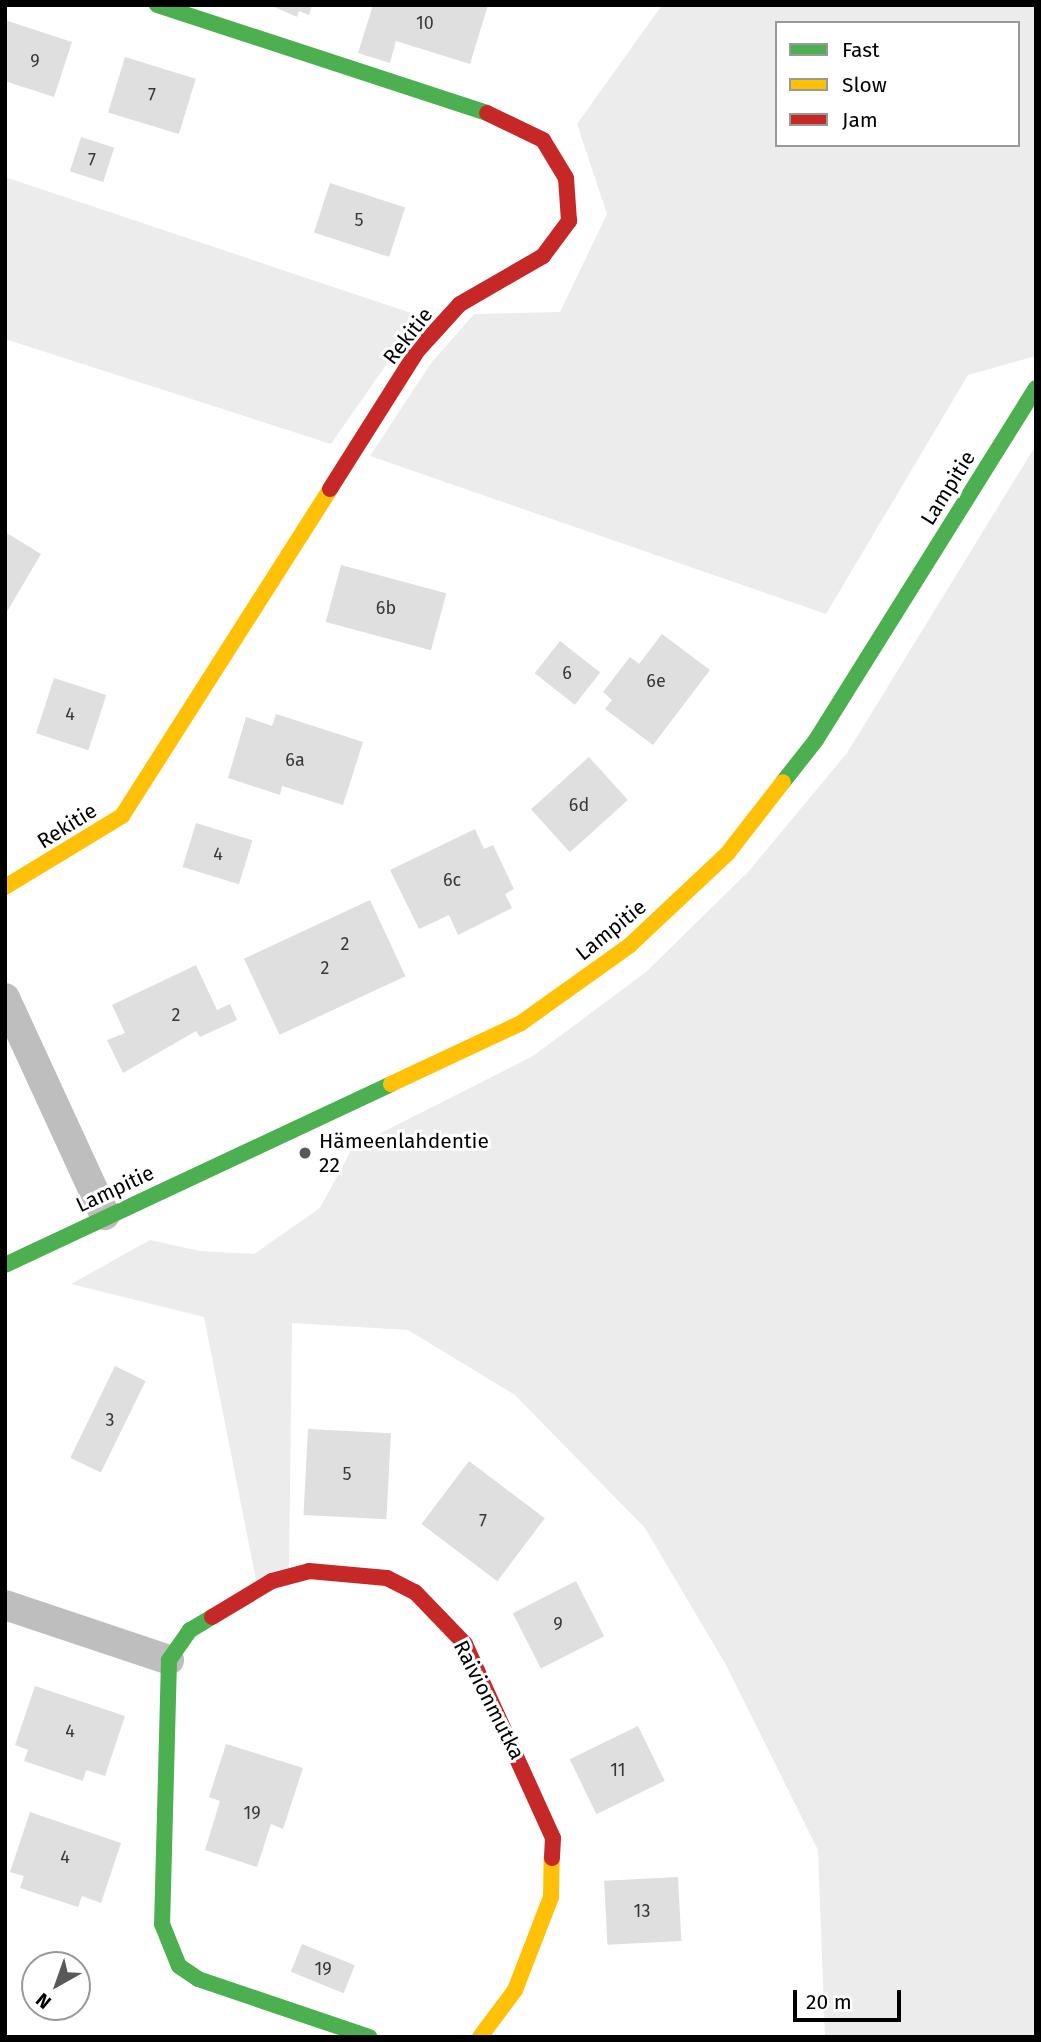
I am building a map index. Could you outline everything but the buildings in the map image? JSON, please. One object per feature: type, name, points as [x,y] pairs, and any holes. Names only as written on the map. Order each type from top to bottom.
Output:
[{"type":"street","name":"Rekitie","points":[[5,887],[97,836],[121,816],[418,350],[460,304],[543,256],[569,221],[566,178],[542,140],[517,123],[157,5]]},
{"type":"street","name":"Lampitie","points":[[5,1265],[105,1215],[521,1023],[629,946],[727,854],[816,740],[1036,388]]},
{"type":"street","points":[[5,998],[105,1215]]},
{"type":"street","name":"Raivionmutka","points":[[169,1660],[190,1630],[272,1581],[309,1572],[387,1578],[415,1592],[465,1644],[553,1838],[555,1868],[551,1897],[515,1990],[480,2037]]},
{"type":"street","points":[[5,1605],[169,1660],[162,1924],[166,1946],[178,1966],[198,1979],[369,2037]]},
{"type":"shaded area","points":[[662,5],[1036,5],[1036,356],[968,375],[826,614],[370,456],[431,363],[474,314],[560,312],[607,214],[577,124]]},
{"type":"shaded area","points":[[5,177],[420,316],[331,444],[5,339]]},
{"type":"shaded area","points":[[1036,445],[1036,2037],[825,2037],[818,1850],[726,1665],[645,1528],[515,1395],[408,1330],[292,1323],[289,1572],[257,1585],[204,1317],[71,1284],[150,1240],[200,1251],[254,1254],[320,1208],[353,1147],[533,1056],[646,972],[748,872],[847,753]]},
{"type":"traffic: fast","points":[[157,5],[487,113]]},
{"type":"traffic: fast","points":[[783,782],[816,740],[1036,388]]},
{"type":"traffic: fast","points":[[5,1265],[391,1084]]},
{"type":"traffic: fast","points":[[212,1617],[190,1630],[169,1660],[162,1924],[179,1966],[198,1979],[369,2037]]},
{"type":"traffic: slow","points":[[5,887],[122,816],[330,489]]},
{"type":"traffic: slow","points":[[391,1084],[521,1023],[629,946],[727,854],[783,782]]},
{"type":"traffic: slow","points":[[480,2037],[515,1990],[551,1897],[552,1858]]},
{"type":"traffic: jam","points":[[330,489],[418,350],[460,304],[543,256],[569,221],[566,178],[543,140],[487,113]]},
{"type":"traffic: jam","points":[[212,1617],[272,1581],[309,1571],[387,1578],[415,1592],[465,1644],[553,1838],[552,1858]]},
{"type":"place","name":"Hämeenlahdentie 22","points":[[305,1153]]}]
